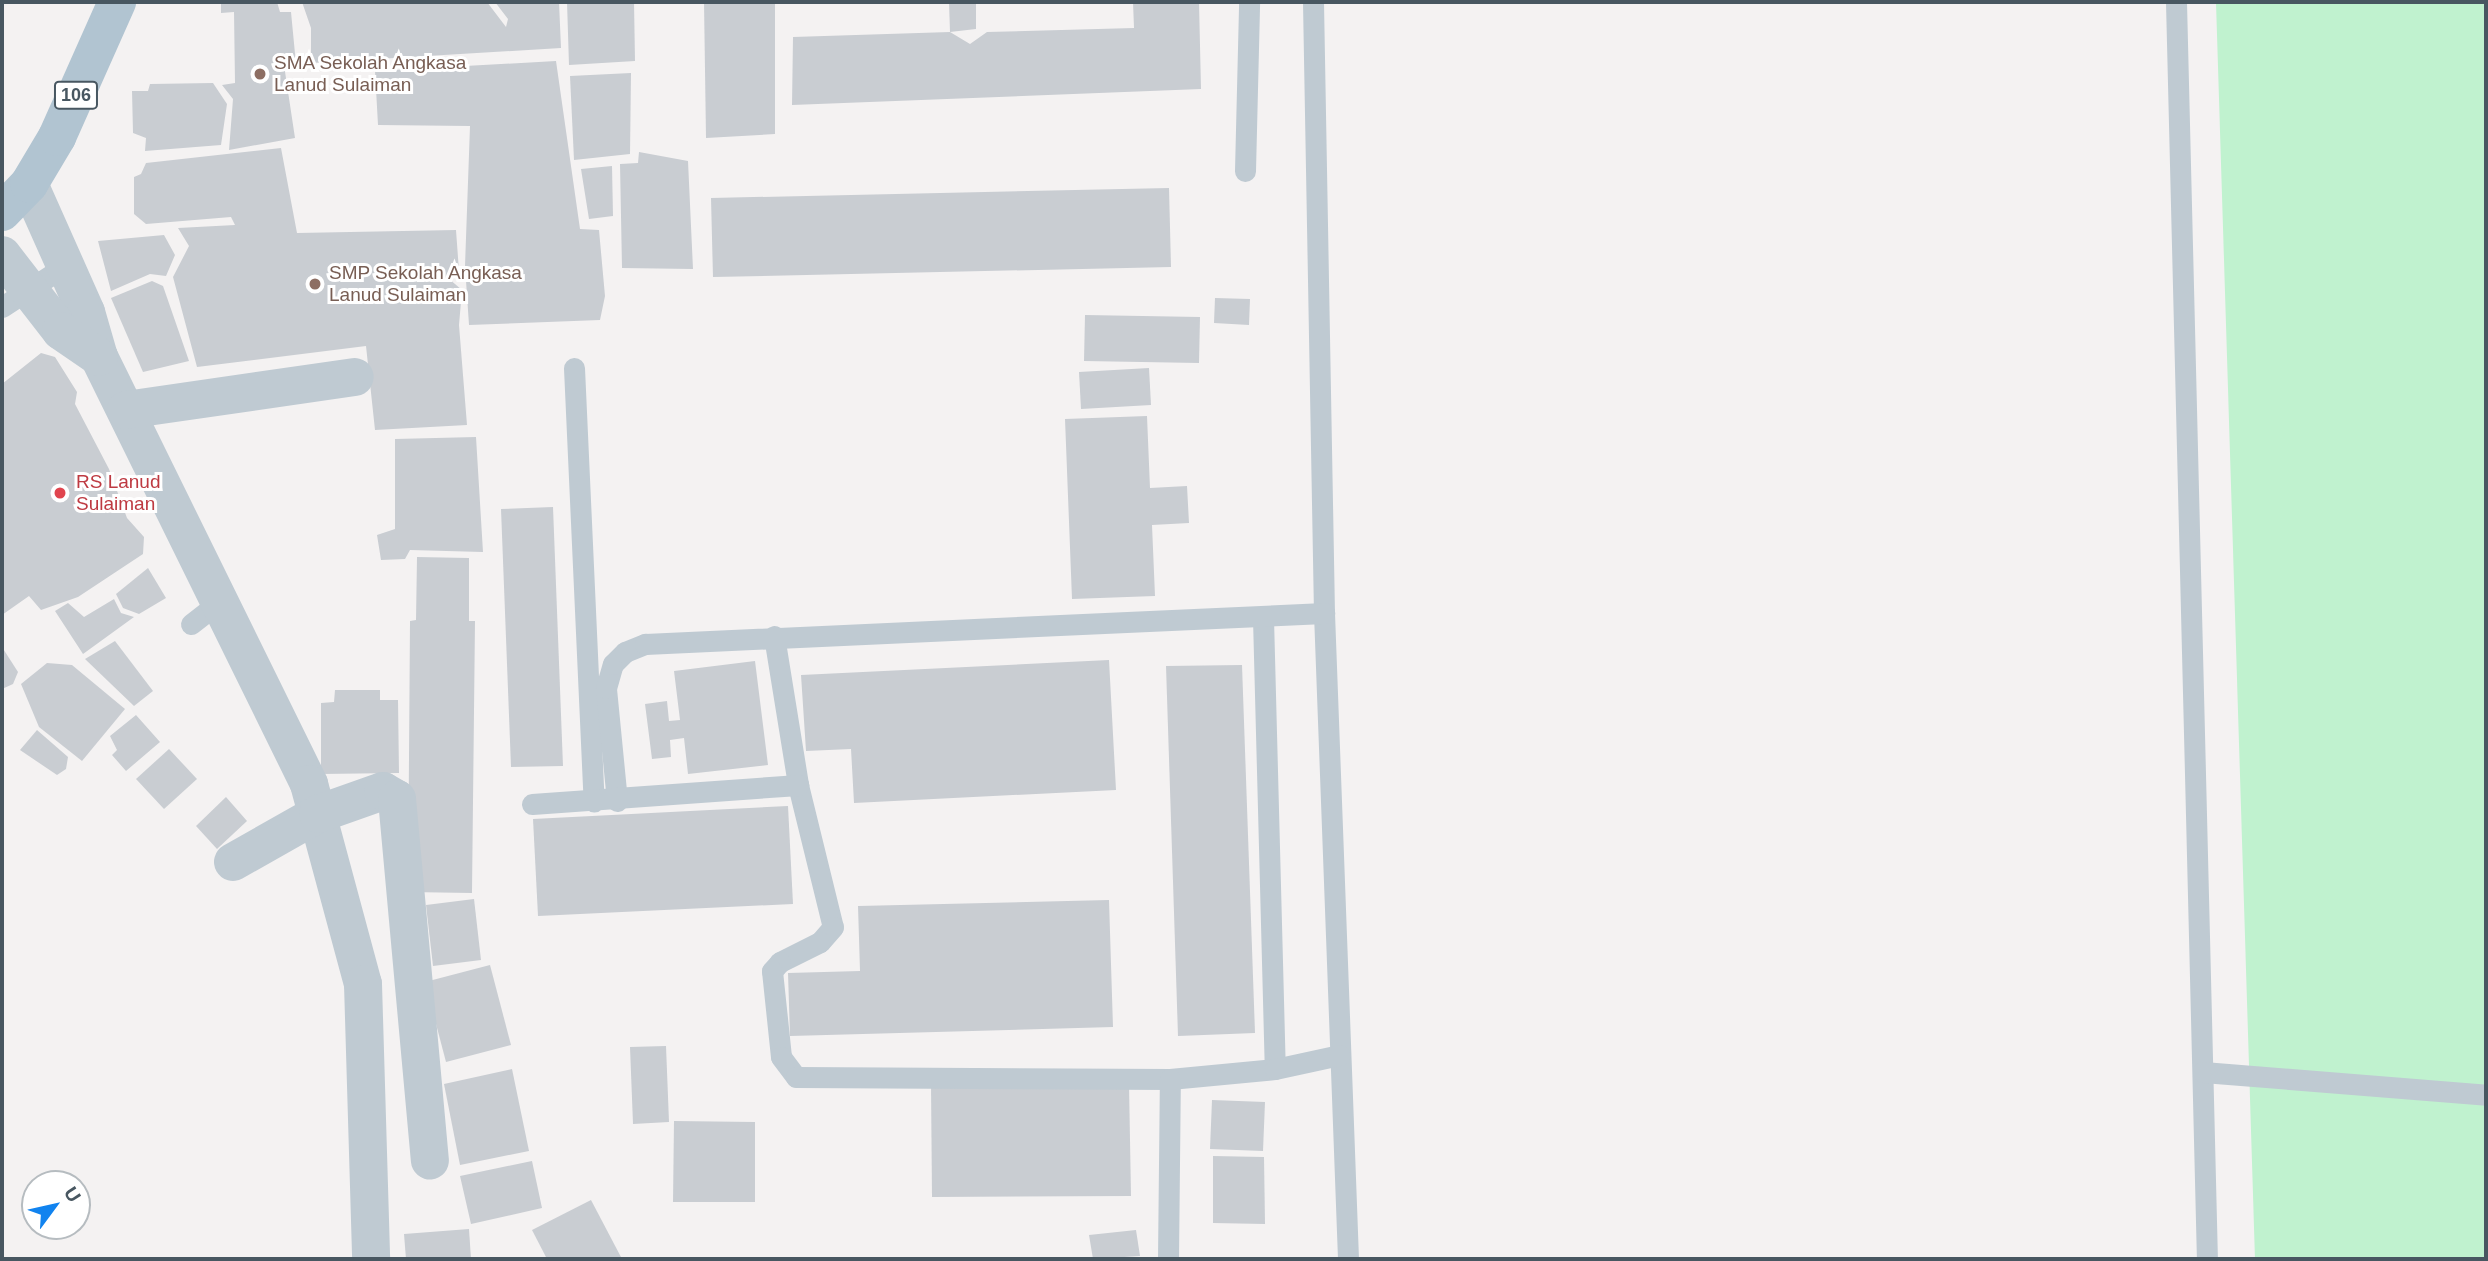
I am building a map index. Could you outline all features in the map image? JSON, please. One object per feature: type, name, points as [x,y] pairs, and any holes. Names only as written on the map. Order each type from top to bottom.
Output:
[{"type":"main road","name":"106","points":[[2,212],[29,184],[57,137],[117,2]]},
{"type":"street","points":[[29,184],[65,266],[99,358],[126,410],[205,612],[309,784],[363,984],[371,1259]]},
{"type":"street","points":[[2,255],[15,299],[99,358]]},
{"type":"street","points":[[126,410],[355,377]]},
{"type":"street","points":[[233,862],[318,814],[383,791],[397,799],[430,1160]]},
{"type":"lane","points":[[1245,171],[1249,2]]},
{"type":"lane","points":[[1313,2],[1324,613],[1348,1259]]},
{"type":"lane","points":[[2176,2],[2207,1259]]},
{"type":"lane","points":[[15,299],[65,266]]},
{"type":"lane","points":[[574,368],[594,802]]},
{"type":"lane","points":[[617,801],[606,688],[619,658],[645,644],[774,636],[1263,618],[1324,613]]},
{"type":"lane","points":[[1263,618],[1275,1069]]},
{"type":"lane","points":[[774,636],[798,785],[833,927],[820,942],[780,962],[772,971],[781,1057],[796,1077],[1170,1079],[1275,1069],[1340,1055]]},
{"type":"lane","points":[[532,804],[617,801],[798,785]]},
{"type":"lane","points":[[2203,1072],[2486,1095]]},
{"type":"lane","points":[[1168,1259],[1170,1079]]},
{"type":"green space","points":[[2216,2],[2486,2],[2486,1259],[2255,1259]]},
{"type":"building","name":"SMA Sekolah Angkasa Lanud Sulaiman","points":[[221,2],[277,2],[280,12],[291,12],[296,64],[284,65],[295,138],[229,150],[233,99],[222,85],[235,83],[234,12],[221,13]]},
{"type":"building","points":[[302,2],[487,2],[506,27],[508,19],[495,2],[559,2],[561,48],[311,63],[311,28]]},
{"type":"building","points":[[567,2],[634,2],[635,61],[569,65]]},
{"type":"building","points":[[704,2],[775,2],[775,134],[706,138]]},
{"type":"building","points":[[949,2],[976,2],[976,29],[950,32]]},
{"type":"building","points":[[1133,2],[1199,2],[1201,89],[792,105],[793,37],[950,32],[970,44],[987,32],[1134,28]]},
{"type":"building","points":[[556,61],[580,229],[599,230],[605,296],[600,320],[469,325],[465,266],[470,126],[378,125],[375,71]]},
{"type":"building","points":[[631,73],[630,154],[574,160],[570,76]]},
{"type":"building","points":[[213,83],[227,104],[221,145],[145,151],[146,138],[133,133],[132,91],[148,91],[150,84]]},
{"type":"building","name":"SMP Sekolah Angkasa Lanud Sulaiman","points":[[281,148],[297,233],[456,230],[459,271],[448,278],[462,290],[459,325],[467,425],[375,430],[366,346],[197,367],[173,277],[189,246],[178,228],[235,225],[231,217],[146,224],[134,214],[134,177],[141,174],[146,163]]},
{"type":"building","points":[[639,152],[688,161],[693,269],[622,268],[620,164],[638,163]]},
{"type":"building","points":[[612,166],[613,216],[589,219],[581,169]]},
{"type":"building","points":[[1169,188],[1171,267],[713,277],[711,198]]},
{"type":"building","points":[[164,235],[175,255],[166,276],[150,274],[111,291],[98,241]]},
{"type":"building","points":[[152,281],[163,286],[189,361],[143,372],[111,298]]},
{"type":"building","points":[[1215,298],[1250,299],[1249,325],[1214,323]]},
{"type":"building","points":[[1085,315],[1200,317],[1199,363],[1084,361]]},
{"type":"building","name":"RS Lanud Sulaiman","points":[[41,353],[55,357],[77,392],[75,404],[109,469],[127,518],[144,537],[143,554],[78,597],[41,610],[29,596],[2,615],[2,384]]},
{"type":"building","points":[[1149,368],[1151,405],[1081,409],[1079,372]]},
{"type":"building","points":[[1147,416],[1150,488],[1187,486],[1189,523],[1152,525],[1155,596],[1072,599],[1065,419]]},
{"type":"building","points":[[476,437],[483,552],[410,550],[405,559],[381,560],[377,535],[395,529],[395,439]]},
{"type":"building","points":[[553,507],[563,766],[511,767],[501,509]]},
{"type":"building","points":[[417,557],[469,558],[469,621],[475,621],[472,893],[408,892],[410,621],[416,620]]},
{"type":"building","points":[[148,568],[166,598],[139,614],[123,608],[116,594]]},
{"type":"building","points":[[114,599],[121,613],[134,617],[83,654],[55,611],[68,603],[84,617]]},
{"type":"building","points":[[115,641],[153,691],[134,706],[85,659]]},
{"type":"building","points":[[2,647],[18,672],[13,684],[2,689]]},
{"type":"building","points":[[1109,660],[1116,790],[854,803],[851,749],[806,751],[801,675]]},
{"type":"building","points":[[755,661],[768,765],[688,774],[684,738],[670,740],[671,757],[652,759],[645,704],[667,701],[669,721],[680,720],[674,671]]},
{"type":"building","points":[[47,663],[72,665],[125,709],[82,761],[39,727],[21,684]]},
{"type":"building","points":[[1242,665],[1255,1033],[1178,1036],[1166,666]]},
{"type":"building","points":[[335,690],[380,690],[380,700],[398,700],[399,773],[321,774],[321,703],[334,702]]},
{"type":"building","points":[[136,715],[160,742],[126,771],[112,755],[117,750],[110,736]]},
{"type":"building","points":[[37,730],[68,757],[66,769],[57,775],[20,750]]},
{"type":"building","points":[[169,749],[197,779],[164,809],[136,779]]},
{"type":"building","points":[[226,797],[247,821],[217,849],[196,826]]},
{"type":"building","points":[[788,806],[793,904],[538,916],[533,819]]},
{"type":"building","points":[[474,899],[481,960],[433,966],[426,905]]},
{"type":"building","points":[[1109,900],[1113,1027],[790,1036],[788,973],[860,971],[858,906]]},
{"type":"building","points":[[490,965],[511,1045],[446,1062],[425,982]]},
{"type":"building","points":[[666,1046],[669,1122],[633,1124],[630,1047]]},
{"type":"building","points":[[512,1069],[529,1151],[460,1165],[444,1084]]},
{"type":"building","points":[[1129,1084],[1131,1196],[932,1197],[931,1085]]},
{"type":"building","points":[[1212,1100],[1265,1102],[1263,1151],[1210,1149]]},
{"type":"building","points":[[674,1121],[755,1122],[755,1202],[673,1202]]},
{"type":"building","points":[[1213,1156],[1264,1157],[1265,1224],[1213,1223]]},
{"type":"building","points":[[532,1161],[542,1208],[471,1224],[460,1176]]},
{"type":"building","points":[[591,1200],[622,1259],[547,1259],[532,1230]]},
{"type":"building","points":[[469,1229],[471,1259],[406,1259],[404,1234]]},
{"type":"building","points":[[1136,1230],[1140,1256],[1093,1259],[1089,1235]]},
{"type":"place","name":"SMA Sekolah Angkasa Lanud Sulaiman","points":[[260,74]]},
{"type":"place","name":"SMP Sekolah Angkasa Lanud Sulaiman","points":[[315,284]]},
{"type":"place","name":"RS Lanud Sulaiman","points":[[60,493]]}]
